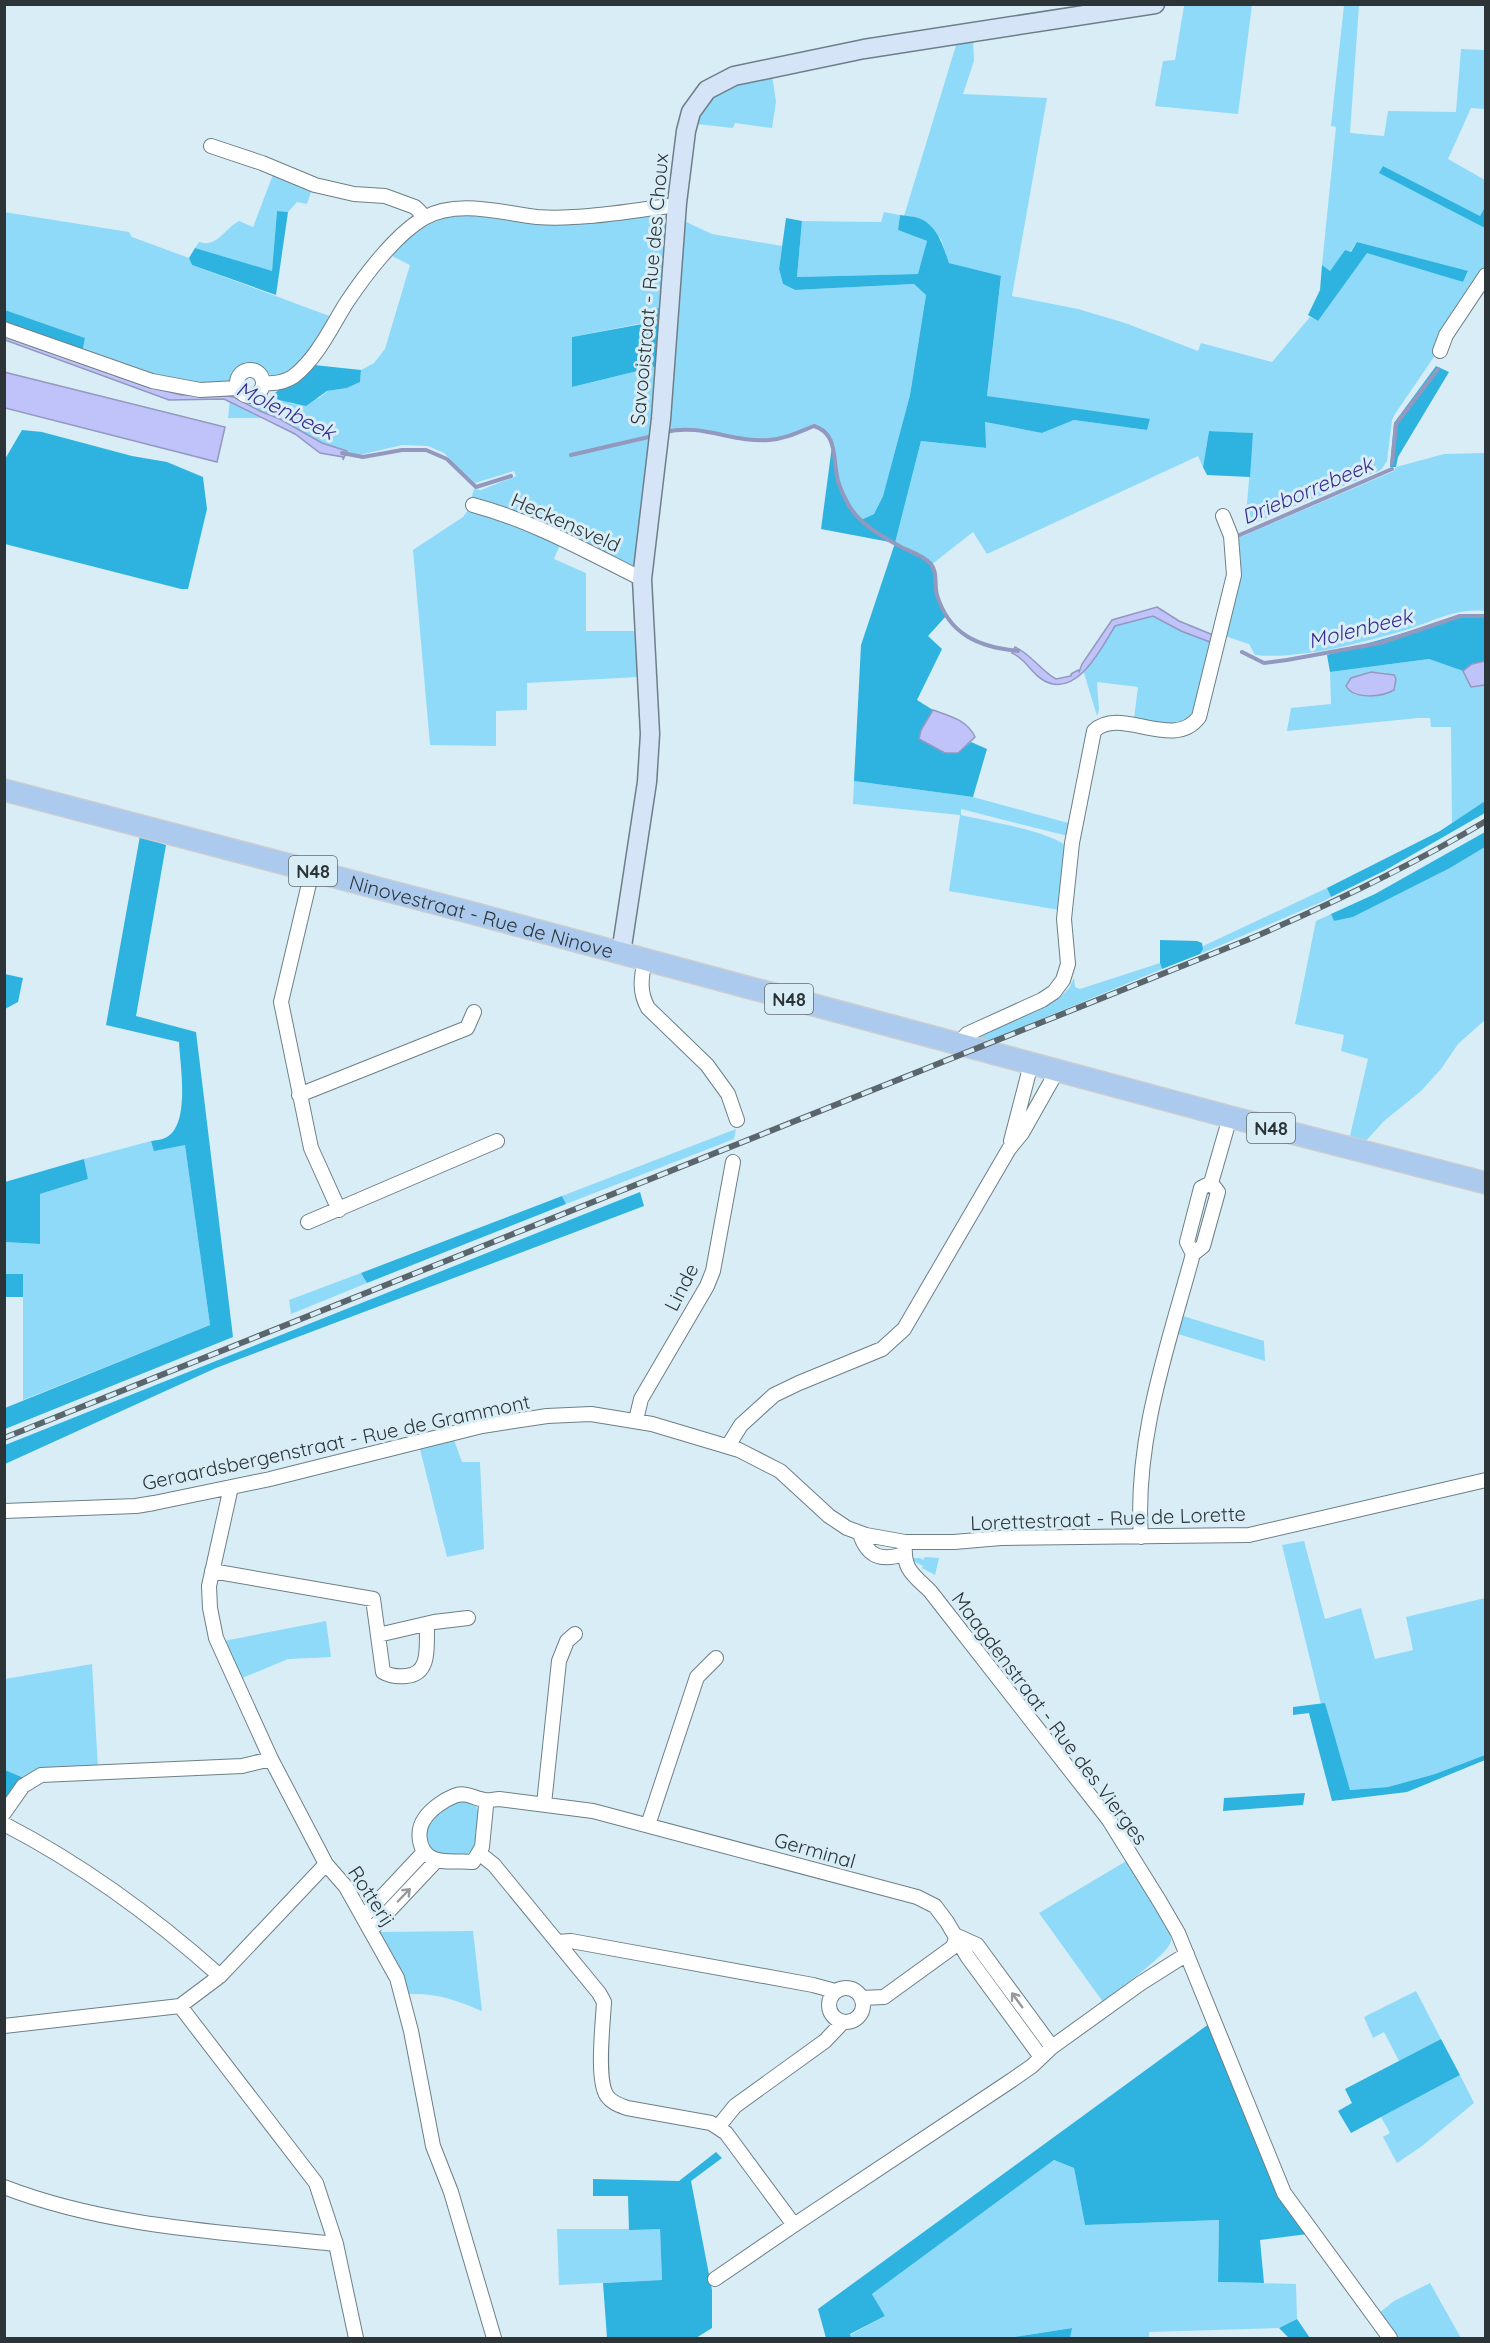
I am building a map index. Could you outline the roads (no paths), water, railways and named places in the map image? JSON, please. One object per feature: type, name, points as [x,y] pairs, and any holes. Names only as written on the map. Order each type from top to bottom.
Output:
[{"type":"main road","name":"Savooistraat - Rue des Choux","points":[[621,953],[647,782],[650,743],[642,579],[661,419],[676,203],[691,112],[707,90],[734,76],[864,49],[1155,4]]},
{"type":"main road","name":"Ninovestraat - Rue de Ninove","points":[[4,790],[958,1044]]},
{"type":"main road","name":"N48","points":[[958,1044],[1230,1118],[1485,1183]]},
{"type":"street","points":[[211,146],[262,163],[315,185],[354,194],[385,196],[415,207],[425,217]]},
{"type":"street","points":[[4,329],[152,381],[200,390],[238,388],[247,395],[253,395],[262,387],[285,381],[306,364],[376,264],[402,236],[425,217],[451,210],[469,209],[540,217],[574,217],[669,206],[676,203]]},
{"type":"street","points":[[1440,351],[1446,335],[1485,275]]},
{"type":"street","points":[[238,388],[237,380],[240,374],[249,369],[258,372],[262,387]]},
{"type":"street","name":"Heckensveld","points":[[472,505],[530,523],[642,579]]},
{"type":"street","points":[[958,1044],[968,1034],[1042,1000],[1054,992],[1063,980],[1068,964],[1064,919],[1072,843],[1094,731],[1099,725],[1107,723],[1132,724],[1178,732],[1194,724],[1199,717],[1234,575],[1231,536],[1223,516]]},
{"type":"street","points":[[312,871],[281,1002],[311,1148],[339,1210]]},
{"type":"street","points":[[645,960],[641,986],[642,997],[648,1008],[714,1074],[728,1094],[737,1120]]},
{"type":"street","points":[[299,1095],[466,1028],[474,1012]]},
{"type":"street","points":[[1009,1149],[1031,1064]]},
{"type":"street","points":[[728,1446],[741,1425],[774,1395],[882,1349],[904,1329],[1057,1071]]},
{"type":"street","points":[[1024,1095],[1041,1100]]},
{"type":"street","points":[[1141,1537],[1142,1461],[1146,1437],[1193,1254],[1203,1246],[1218,1192],[1211,1183],[1230,1118]]},
{"type":"street","points":[[308,1222],[497,1141]]},
{"type":"street","name":"Linde","points":[[636,1420],[641,1399],[707,1286],[713,1270],[733,1162]]},
{"type":"street","name":"Geraardsbergenstraat - Rue de Grammont","points":[[4,1510],[136,1506],[231,1487],[507,1421],[591,1414],[636,1420],[728,1446],[780,1472],[836,1521],[860,1534]]},
{"type":"street","name":"Lorettestraat - Rue de Lorette","points":[[860,1534],[905,1548],[1001,1538],[1236,1536],[1259,1533],[1485,1480]]},
{"type":"street","name":"Rotterij","points":[[231,1487],[212,1571],[209,1598],[216,1638],[254,1726],[326,1864],[346,1887],[398,1978],[433,2146],[450,2192],[494,2338]]},
{"type":"street","points":[[860,1534],[863,1544],[879,1557],[891,1558],[905,1548]]},
{"type":"street","name":"Maagdenstraat - Rue des Vierges","points":[[905,1548],[909,1570],[930,1590],[1109,1820],[1177,1930],[1284,2193],[1390,2338]]},
{"type":"street","points":[[212,1571],[373,1599],[383,1672],[390,1676],[416,1675],[423,1670],[427,1624]]},
{"type":"street","points":[[378,1635],[468,1618]]},
{"type":"street","points":[[544,1804],[559,1660],[567,1641],[575,1634]]},
{"type":"street","points":[[648,1825],[697,1677],[716,1659]]},
{"type":"street","points":[[4,1814],[23,1786],[41,1775],[242,1766],[271,1759]]},
{"type":"street","name":"Germinal","points":[[424,1852],[419,1837],[423,1820],[430,1812],[453,1796],[460,1794],[484,1800],[499,1799],[593,1811],[917,1897],[935,1906],[957,1936],[967,1956],[1041,2057]]},
{"type":"street","points":[[364,1917],[424,1852],[437,1860],[473,1862],[482,1847],[486,1806],[484,1800]]},
{"type":"street","points":[[4,1824],[92,1874],[137,1906],[220,1976]]},
{"type":"street","points":[[479,1853],[494,1865],[604,2002],[602,2079],[606,2094],[610,2099],[627,2108],[711,2123],[718,2127],[726,2133],[794,2225]]},
{"type":"street","points":[[372,1929],[437,1860]]},
{"type":"street","points":[[4,2026],[180,2006],[220,1976],[326,1864]]},
{"type":"street","points":[[861,1998],[884,1997],[953,1947],[957,1936]]},
{"type":"street","name":"Germinal","points":[[957,1936],[977,1945],[1052,2047]]},
{"type":"street","points":[[557,1942],[571,1941],[836,1991],[848,1988],[854,1990],[861,1998],[863,2007],[860,2014],[850,2022],[843,2022],[832,2015],[829,2009],[831,1996],[836,1991]]},
{"type":"street","points":[[715,2279],[1012,2080],[1032,2066],[1052,2047],[1157,1971],[1187,1954]]},
{"type":"street","points":[[180,2006],[316,2183],[336,2244],[357,2338]]},
{"type":"street","points":[[718,2127],[735,2106],[825,2041],[843,2022]]},
{"type":"street","points":[[4,2187],[40,2201],[118,2220],[336,2244]]},
{"type":"waterway","name":"Drieborrebeek","points":[[1392,464],[1396,424],[1438,369]]},
{"type":"waterway","name":"Molenbeek","points":[[666,432],[692,430],[743,439],[769,440],[786,437],[814,426],[821,429],[827,434],[833,446],[838,479],[851,510],[879,534],[921,556],[931,564],[942,609],[958,629],[978,642],[1018,651]]},
{"type":"waterway","name":"Molenbeek","points":[[571,455],[653,436]]},
{"type":"waterway","name":"Molenbeek","points":[[342,453],[363,457],[402,450],[426,450],[447,459],[476,487],[511,476]]},
{"type":"waterway","name":"Drieborrebeek","points":[[1235,537],[1392,469]]},
{"type":"waterway","name":"Molenbeek","points":[[1242,652],[1264,663],[1287,660],[1380,643],[1460,616],[1486,616]]},
{"type":"railway","points":[[4,1438],[1247,940],[1368,885],[1486,821]]}]
